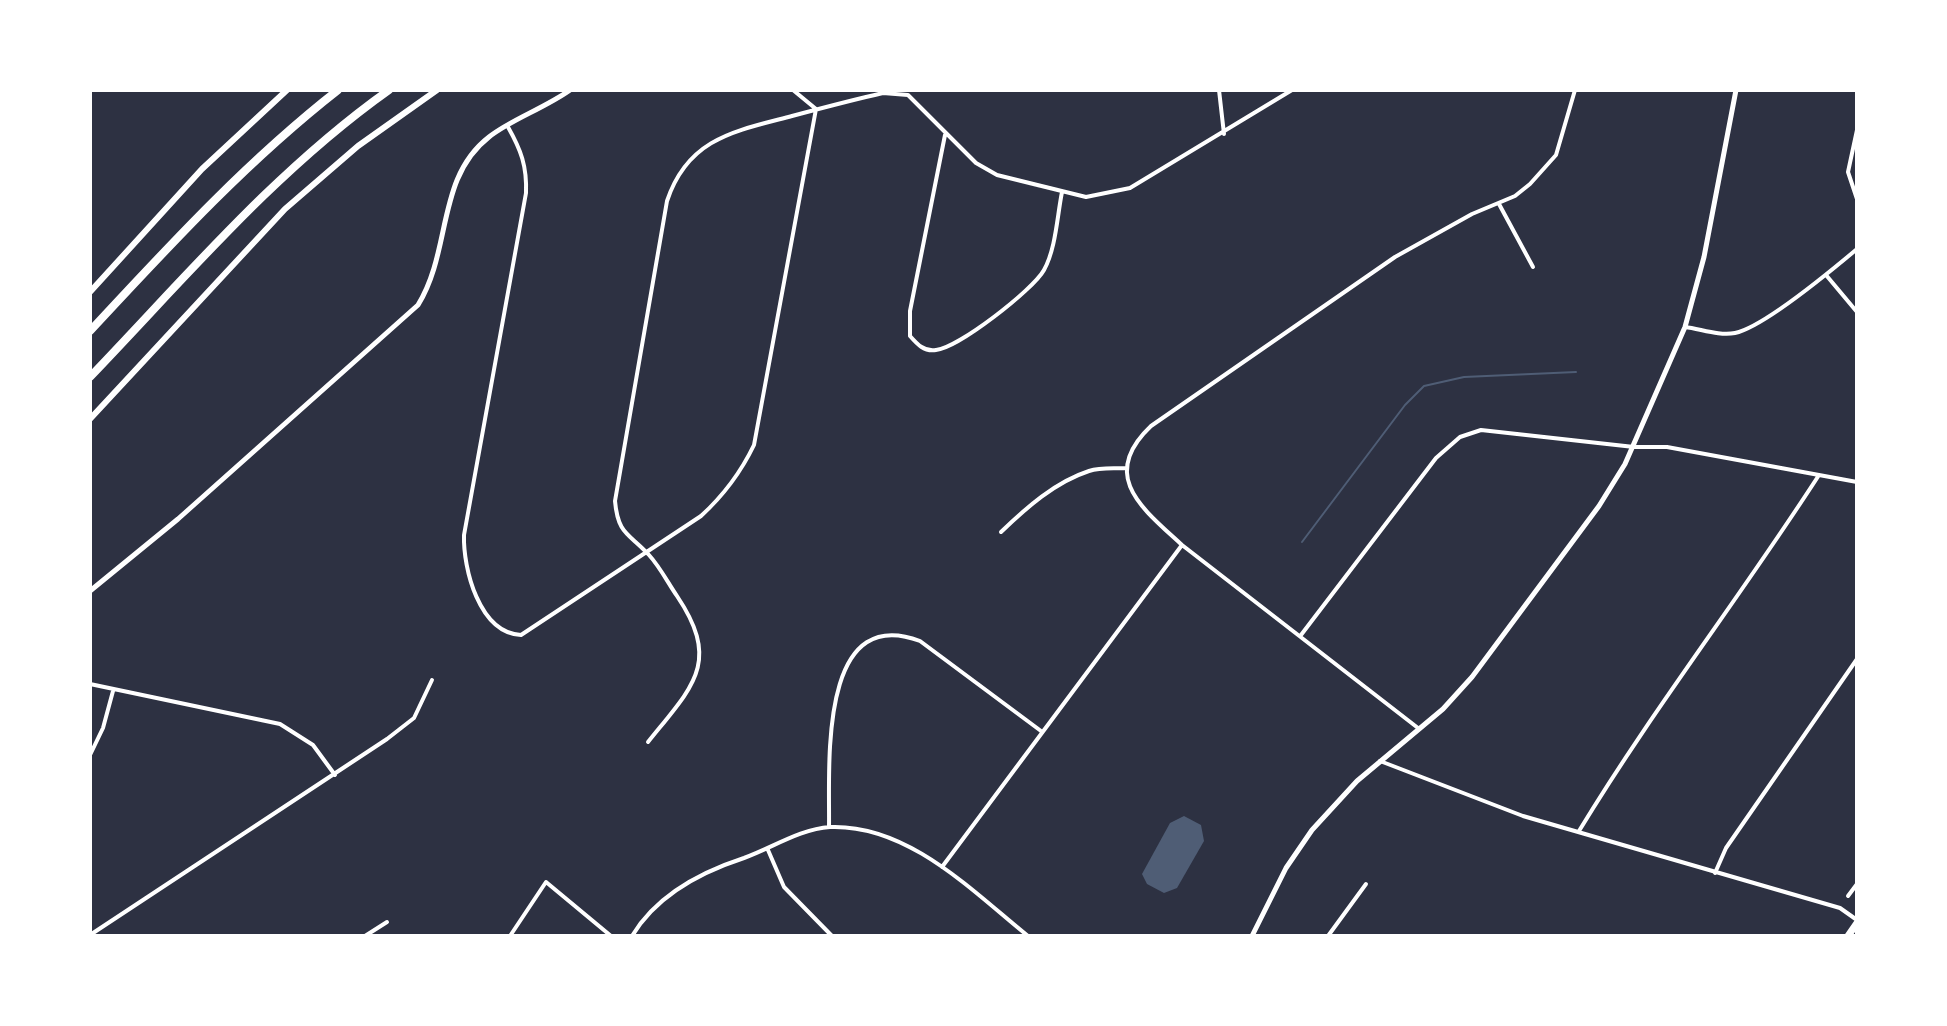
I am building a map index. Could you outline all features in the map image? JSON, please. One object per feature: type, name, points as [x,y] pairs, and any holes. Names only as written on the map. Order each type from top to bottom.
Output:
[{"type":"highway","points":[[90,331],[199,213],[262,153],[338,90]]},
{"type":"highway","points":[[91,378],[251,207],[304,157],[389,90]]},
{"type":"main road","points":[[90,292],[213,157],[287,90]]},
{"type":"main road","points":[[90,419],[285,209],[358,146],[437,90]]},
{"type":"main road","points":[[1848,936],[1857,921]]},
{"type":"street","points":[[90,591],[189,510],[418,305],[437,267],[455,182],[464,163],[491,135],[543,109],[570,90]]},
{"type":"street","points":[[793,90],[816,109]]},
{"type":"street","points":[[1219,90],[1224,134]]},
{"type":"street","points":[[648,742],[687,693],[701,655],[695,623],[648,553],[624,534],[617,519],[615,501],[651,281],[674,181],[698,151],[738,129],[883,93],[897,93],[917,103],[945,135],[976,163],[997,175],[1086,197],[1130,188],[1224,134],[1292,90]]},
{"type":"street","points":[[1418,728],[1182,545],[1137,502],[1129,489],[1126,468],[1138,438],[1151,426],[1395,257],[1499,204],[1530,184],[1556,155],[1575,90]]},
{"type":"street","points":[[1252,936],[1286,868],[1312,830],[1380,761],[1443,709],[1472,677],[1599,506],[1634,447],[1685,327],[1704,257],[1736,90]]},
{"type":"street","points":[[508,127],[521,148],[527,175],[526,193],[464,535],[464,565],[475,595],[493,621],[515,635],[536,627],[648,553],[720,498],[754,445],[816,109]]},
{"type":"street","points":[[1857,130],[1848,172],[1857,199]]},
{"type":"street","points":[[945,135],[910,311],[910,336],[922,348],[933,351],[950,347],[1032,289],[1051,255],[1062,192]]},
{"type":"street","points":[[1499,204],[1533,267]]},
{"type":"street","points":[[1685,327],[1735,333],[1769,317],[1857,249]]},
{"type":"street","points":[[1826,275],[1857,312]]},
{"type":"street","points":[[1301,636],[1436,458],[1460,437],[1481,430],[1634,447],[1667,447],[1857,482]]},
{"type":"street","points":[[1001,532],[1043,495],[1078,476],[1105,468],[1126,468]]},
{"type":"street","points":[[1579,831],[1612,777],[1760,566],[1819,475]]},
{"type":"street","points":[[941,867],[1182,545]]},
{"type":"street","points":[[829,827],[830,744],[835,706],[851,656],[874,638],[905,635],[920,641],[1041,731]]},
{"type":"street","points":[[1715,873],[1726,848],[1857,659]]},
{"type":"street","points":[[90,935],[335,775],[414,718],[432,680]]},
{"type":"street","points":[[90,684],[280,724],[313,745],[335,775]]},
{"type":"street","points":[[90,755],[103,728],[113,691]]},
{"type":"street","points":[[1380,761],[1523,816],[1840,908],[1857,921]]},
{"type":"street","points":[[632,936],[655,907],[677,889],[731,862],[768,850],[799,834],[829,827],[859,831],[900,844],[941,867],[1028,936]]},
{"type":"street","points":[[768,850],[784,887],[832,936]]},
{"type":"street","points":[[510,936],[546,882],[611,936]]},
{"type":"street","points":[[1328,936],[1366,884]]},
{"type":"street","points":[[1848,896],[1857,884]]},
{"type":"street","points":[[365,936],[387,922]]},
{"type":"water","points":[[1184,816],[1201,825],[1204,841],[1177,888],[1164,893],[1147,884],[1142,874],[1170,823]]},
{"type":"waterway","points":[[1302,542],[1405,405],[1424,386],[1464,377],[1576,372]]}]
